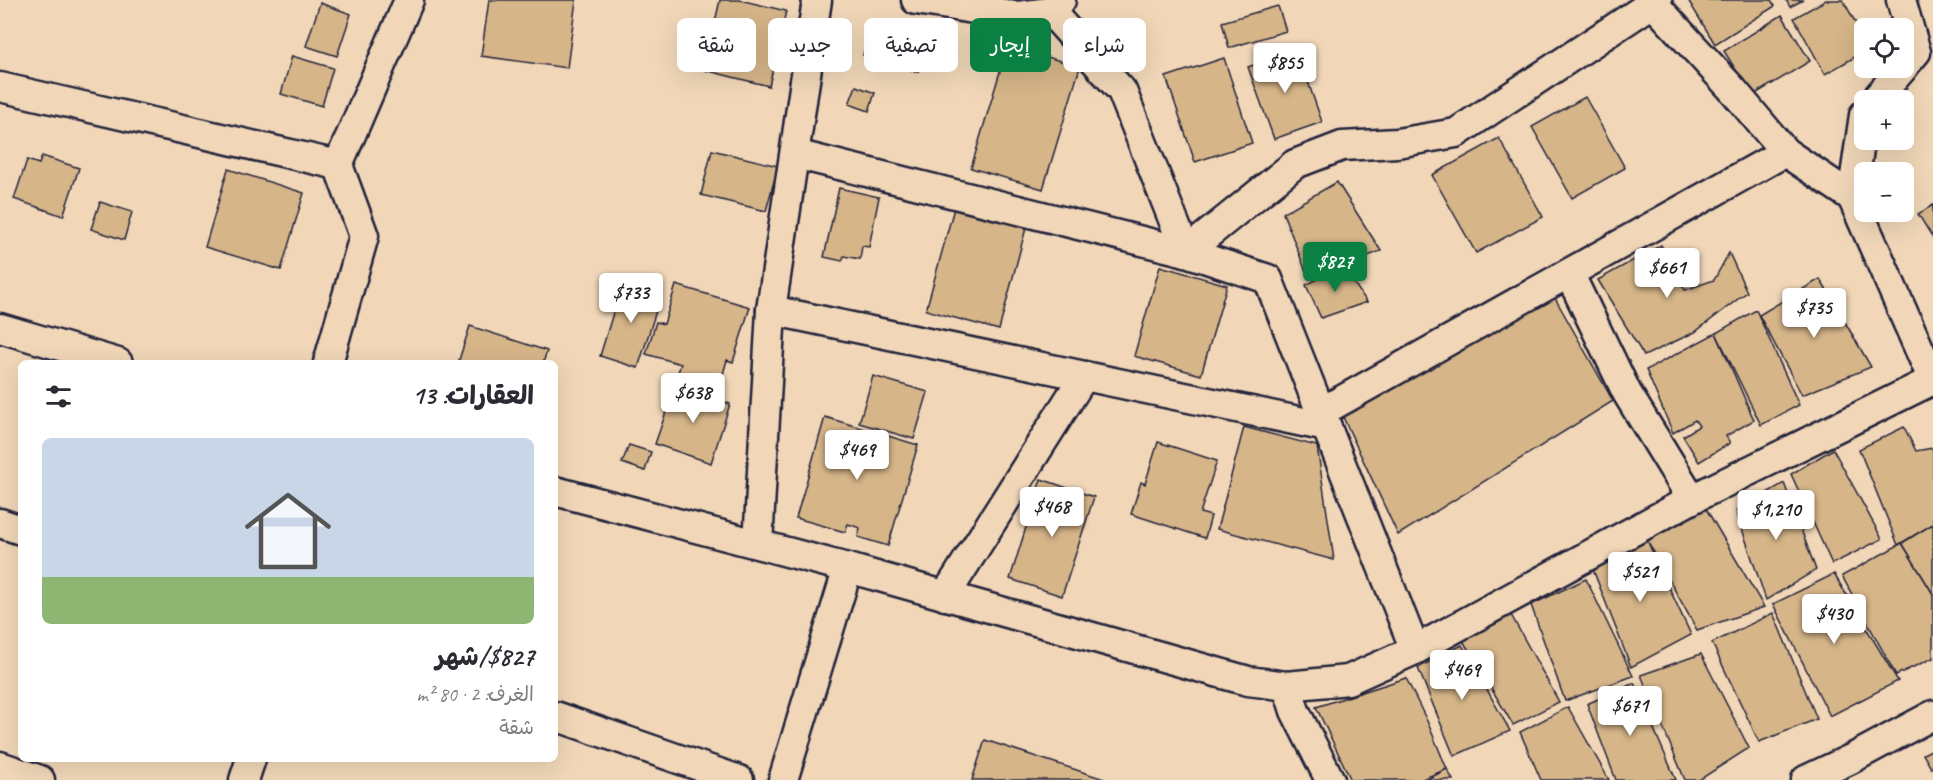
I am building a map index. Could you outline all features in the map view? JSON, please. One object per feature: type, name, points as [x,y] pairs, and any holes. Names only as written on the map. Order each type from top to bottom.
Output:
[{"type":"street","points":[[329,360],[364,236],[338,165],[409,0]]},
{"type":"street","points":[[758,544],[771,310],[817,0]]},
{"type":"street","points":[[916,0],[1018,16],[1056,6],[1122,91],[1186,252]]},
{"type":"street","points":[[1901,0],[1905,18]]},
{"type":"street","points":[[1186,252],[1295,164],[1342,146],[1397,143],[1456,133],[1655,1],[1785,152],[1852,197]]},
{"type":"street","points":[[1884,90],[1895,78]]},
{"type":"street","points":[[0,87],[338,165]]},
{"type":"street","points":[[558,491],[848,568],[1248,681],[1287,686],[1348,680],[1415,650],[1692,499],[1933,380],[1852,197],[1859,150]]},
{"type":"street","points":[[771,310],[1084,376],[1324,420],[1569,273],[1785,152]]},
{"type":"street","points":[[795,154],[1186,252],[1268,279],[1415,650]]},
{"type":"street","points":[[1569,273],[1627,393],[1692,499]]},
{"type":"street","points":[[0,328],[108,360]]},
{"type":"street","points":[[945,596],[1084,376]]},
{"type":"street","points":[[0,523],[18,529]]},
{"type":"street","points":[[783,780],[848,568]]},
{"type":"street","points":[[1287,686],[1295,711],[1330,780]]},
{"type":"street","points":[[1806,780],[1851,759],[1933,715]]},
{"type":"street","points":[[558,717],[739,780]]},
{"type":"street","points":[[244,780],[251,762]]},
{"type":"street","points":[[0,766],[40,780]]},
{"type":"building","points":[[489,0],[576,0],[567,68],[481,56]]},
{"type":"building","points":[[720,0],[740,0],[786,11],[784,18],[768,18],[768,72],[772,72],[769,86],[712,72],[756,72],[756,18],[716,18]]},
{"type":"building","points":[[1688,0],[1771,0],[1775,6],[1715,44]]},
{"type":"building","points":[[1786,0],[1803,0],[1790,7]]},
{"type":"building","points":[[1826,0],[1843,0],[1854,20],[1854,58],[1825,74],[1794,18]]},
{"type":"building","points":[[320,3],[351,14],[337,56],[306,46]]},
{"type":"building","points":[[1278,6],[1286,31],[1229,48],[1222,22]]},
{"type":"building","points":[[1782,15],[1810,61],[1752,96],[1724,51]]},
{"type":"building","points":[[1297,50],[1322,122],[1274,139],[1248,67]]},
{"type":"building","points":[[292,56],[333,68],[322,106],[281,94]]},
{"type":"building","points":[[1051,58],[1063,62],[1063,72],[1078,72],[1043,189],[971,168],[1000,72],[1051,72]]},
{"type":"building","points":[[1224,58],[1252,143],[1195,162],[1166,77]]},
{"type":"building","points":[[856,86],[875,93],[869,111],[849,104]]},
{"type":"building","points":[[1585,97],[1625,168],[1572,198],[1532,127]]},
{"type":"building","points":[[1499,138],[1543,217],[1476,253],[1432,175]]},
{"type":"building","points":[[712,150],[778,166],[766,211],[701,195]]},
{"type":"building","points":[[42,156],[79,168],[63,216],[14,199],[27,160],[39,164]]},
{"type":"building","points":[[228,169],[304,193],[281,270],[205,247]]},
{"type":"building","points":[[1337,182],[1381,251],[1309,279],[1283,213]]},
{"type":"building","points":[[839,188],[879,197],[869,247],[862,246],[860,259],[844,256],[842,261],[824,257]]},
{"type":"building","points":[[100,202],[132,212],[124,240],[91,229]]},
{"type":"building","points":[[1933,205],[1933,238],[1918,214]]},
{"type":"building","points":[[954,208],[1026,228],[999,330],[926,310]]},
{"type":"building","points":[[1661,245],[1685,290],[1714,280],[1729,253],[1747,292],[1695,332],[1644,356],[1598,280]]},
{"type":"building","points":[[1160,266],[1227,285],[1201,375],[1134,356]]},
{"type":"building","points":[[1342,266],[1367,302],[1321,318],[1306,285]]},
{"type":"building","points":[[1820,279],[1871,367],[1802,395],[1759,315]]},
{"type":"building","points":[[623,280],[662,292],[638,368],[600,356]]},
{"type":"building","points":[[676,285],[750,307],[733,362],[727,360],[720,385],[678,372],[681,364],[646,354],[656,322],[664,324]]},
{"type":"building","points":[[1551,291],[1613,401],[1398,535],[1343,417]]},
{"type":"building","points":[[1756,310],[1799,405],[1761,425],[1716,333]]},
{"type":"building","points":[[470,326],[547,351],[544,360],[459,360]]},
{"type":"building","points":[[1716,333],[1754,420],[1726,436],[1730,443],[1699,462],[1683,436],[1699,426],[1695,420],[1673,433],[1646,370]]},
{"type":"building","points":[[873,376],[928,392],[914,439],[859,423]]},
{"type":"building","points":[[675,386],[730,404],[711,463],[655,444]]},
{"type":"building","points":[[825,417],[918,445],[888,546],[858,537],[860,528],[848,524],[845,532],[796,518]]},
{"type":"building","points":[[1244,427],[1317,446],[1334,560],[1217,529]]},
{"type":"building","points":[[1904,427],[1916,451],[1933,448],[1933,524],[1898,545],[1859,449]]},
{"type":"building","points":[[1158,442],[1217,461],[1200,513],[1211,516],[1205,538],[1131,514],[1141,482],[1145,484]]},
{"type":"building","points":[[629,445],[651,452],[645,471],[622,463]]},
{"type":"building","points":[[1833,449],[1882,539],[1832,564],[1791,474]]},
{"type":"building","points":[[1041,479],[1094,497],[1062,596],[1010,579]]},
{"type":"building","points":[[1784,483],[1816,570],[1766,600],[1736,511]]},
{"type":"building","points":[[1705,507],[1764,607],[1697,630],[1646,538]]},
{"type":"building","points":[[1933,524],[1933,594],[1902,543]]},
{"type":"building","points":[[1646,538],[1691,635],[1631,667],[1592,567]]},
{"type":"building","points":[[1902,543],[1933,594],[1933,658],[1896,675],[1842,576]]},
{"type":"building","points":[[1834,574],[1898,681],[1830,716],[1773,604]]},
{"type":"building","points":[[1586,579],[1633,676],[1565,701],[1531,605]]},
{"type":"building","points":[[1510,613],[1559,702],[1513,725],[1462,639]]},
{"type":"building","points":[[1773,613],[1817,719],[1759,742],[1712,643]]},
{"type":"building","points":[[1462,645],[1510,731],[1454,756],[1418,668]]},
{"type":"building","points":[[1701,654],[1749,748],[1699,780],[1685,780],[1641,675]]},
{"type":"building","points":[[1406,678],[1447,769],[1420,780],[1351,780],[1316,707]]},
{"type":"building","points":[[1634,683],[1676,780],[1616,780],[1587,704]]},
{"type":"building","points":[[1568,707],[1609,780],[1541,780],[1520,732]]},
{"type":"building","points":[[985,740],[1107,780],[972,780]]},
{"type":"building","points":[[1933,749],[1933,767],[1931,768],[1923,754]]},
{"type":"building","points":[[1447,769],[1453,780],[1426,780]]}]
